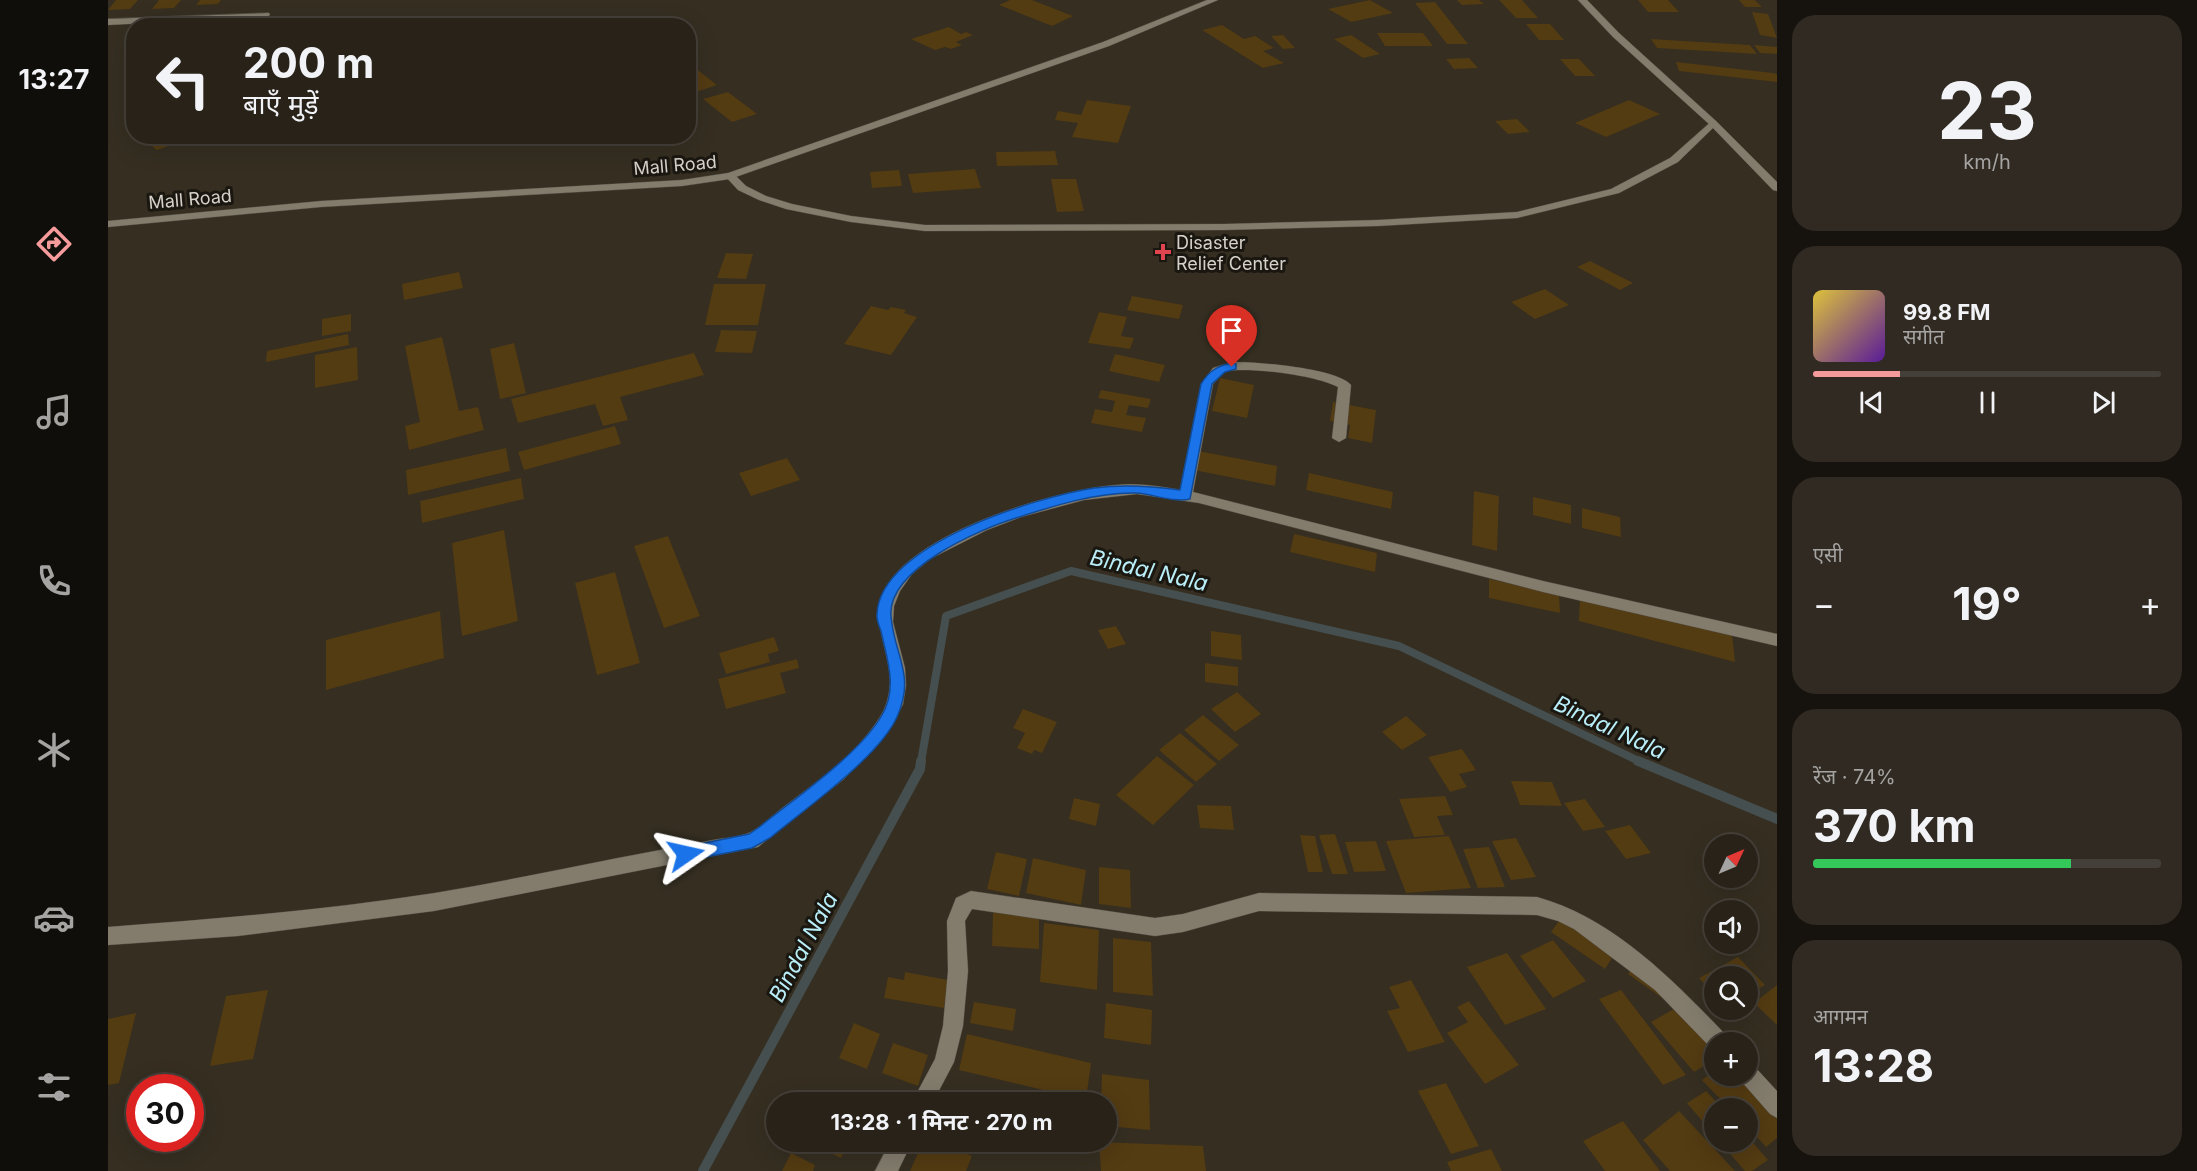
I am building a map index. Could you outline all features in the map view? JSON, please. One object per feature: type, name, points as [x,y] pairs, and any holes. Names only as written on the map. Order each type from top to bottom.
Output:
[{"type":"street","name":"Mall Road","points":[[108,224],[321,204],[671,183],[730,176],[1106,44],[1214,0]]},
{"type":"street","points":[[1582,0],[1616,35],[1713,123],[1777,188]]},
{"type":"street","points":[[198,18],[266,15]]},
{"type":"street","points":[[108,22],[126,21]]},
{"type":"street","points":[[730,176],[739,189],[786,206],[894,225],[925,228],[1224,227],[1390,222],[1517,215],[1615,191],[1674,160],[1713,123]]},
{"type":"street","points":[[1186,495],[1207,384],[1211,377],[1221,369],[1252,368],[1341,381],[1345,385],[1340,438]]},
{"type":"street","points":[[108,936],[237,927],[434,902],[752,841],[870,745],[890,717],[896,700],[899,680],[884,614],[891,590],[909,567],[935,548],[1011,514],[1092,493],[1135,489],[1186,495],[1404,551],[1777,640]]},
{"type":"street","points":[[928,1092],[944,1062],[953,1026],[958,971],[956,921],[963,904],[971,900],[1155,927],[1183,923],[1259,902],[1537,906],[1562,913],[1581,923],[1662,983],[1709,1032]]},
{"type":"street","points":[[1758,1085],[1777,1107]]},
{"type":"street","points":[[886,1171],[896,1152]]},
{"type":"building","points":[[116,0],[138,0],[130,9],[108,10]]},
{"type":"building","points":[[159,0],[181,0],[174,8],[152,9]]},
{"type":"building","points":[[200,0],[221,0],[218,4],[196,5]]},
{"type":"building","points":[[1010,0],[1032,0],[1073,16],[1052,26],[999,5]]},
{"type":"building","points":[[1370,0],[1393,13],[1351,22],[1328,9]]},
{"type":"building","points":[[1457,0],[1479,0],[1484,4],[1462,5]]},
{"type":"building","points":[[1499,0],[1522,0],[1538,18],[1516,18]]},
{"type":"building","points":[[1638,0],[1668,0],[1679,12],[1648,12]]},
{"type":"building","points":[[1739,0],[1755,0],[1762,7],[1745,7]]},
{"type":"building","points":[[1435,2],[1468,44],[1447,44],[1415,3]]},
{"type":"building","points":[[1752,12],[1768,14],[1777,38],[1760,35]]},
{"type":"building","points":[[1526,24],[1550,24],[1564,40],[1539,40]]},
{"type":"building","points":[[1222,25],[1244,39],[1255,36],[1274,48],[1263,51],[1284,63],[1263,68],[1202,30]]},
{"type":"building","points":[[949,27],[961,34],[966,32],[973,35],[956,42],[962,45],[951,49],[945,47],[935,50],[911,39]]},
{"type":"building","points":[[1377,33],[1423,33],[1433,46],[1385,46]]},
{"type":"building","points":[[1283,35],[1295,48],[1283,49],[1271,36]]},
{"type":"building","points":[[1351,35],[1380,54],[1363,58],[1334,39]]},
{"type":"building","points":[[1651,39],[1750,45],[1757,54],[1657,48]]},
{"type":"building","points":[[1754,45],[1777,47],[1777,54],[1760,53]]},
{"type":"building","points":[[1469,58],[1478,68],[1454,69],[1446,59]]},
{"type":"building","points":[[1560,59],[1579,59],[1595,76],[1575,76]]},
{"type":"building","points":[[1676,62],[1773,73],[1777,74],[1777,82],[1679,71]]},
{"type":"building","points":[[696,69],[717,85],[696,92]]},
{"type":"building","points":[[728,92],[757,114],[732,122],[703,99]]},
{"type":"building","points":[[1087,100],[1131,106],[1118,143],[1072,137],[1078,123],[1055,120],[1058,111],[1081,115]]},
{"type":"building","points":[[1629,100],[1660,114],[1606,137],[1575,123]]},
{"type":"building","points":[[1517,119],[1530,132],[1508,134],[1495,121]]},
{"type":"building","points":[[149,144],[174,144],[157,150]]},
{"type":"building","points":[[1055,151],[1058,165],[997,166],[996,152]]},
{"type":"building","points":[[975,169],[981,188],[913,193],[908,174]]},
{"type":"building","points":[[899,170],[902,186],[872,188],[870,172]]},
{"type":"building","points":[[1051,179],[1076,179],[1084,211],[1057,212]]},
{"type":"building","points":[[726,253],[753,254],[746,279],[717,278]]},
{"type":"building","points":[[1590,261],[1633,283],[1620,290],[1577,267]]},
{"type":"building","points":[[459,272],[463,288],[404,300],[402,284]]},
{"type":"building","points":[[714,284],[766,284],[758,325],[705,325]]},
{"type":"building","points":[[1545,289],[1569,305],[1535,319],[1511,302]]},
{"type":"building","points":[[1132,296],[1183,305],[1179,319],[1127,310]]},
{"type":"building","points":[[871,306],[888,310],[891,307],[906,310],[904,313],[917,317],[891,355],[844,344]]},
{"type":"building","points":[[1099,312],[1127,317],[1121,336],[1134,338],[1130,349],[1088,343]]},
{"type":"building","points":[[351,314],[351,331],[322,336],[322,319]]},
{"type":"building","points":[[721,330],[757,331],[752,353],[715,352]]},
{"type":"building","points":[[348,334],[349,345],[266,362],[267,351]]},
{"type":"building","points":[[442,337],[459,411],[478,407],[484,430],[409,450],[405,426],[420,422],[405,346]]},
{"type":"building","points":[[514,343],[526,393],[500,399],[490,349]]},
{"type":"building","points":[[357,347],[358,380],[315,388],[315,355]]},
{"type":"building","points":[[694,353],[704,375],[620,397],[628,420],[603,426],[595,404],[518,423],[511,399]]},
{"type":"building","points":[[1115,354],[1165,365],[1159,382],[1109,371]]},
{"type":"building","points":[[1220,378],[1254,385],[1247,418],[1212,411]]},
{"type":"building","points":[[1101,390],[1151,399],[1148,408],[1129,405],[1126,415],[1146,418],[1142,432],[1091,423],[1095,409],[1112,412],[1115,401],[1098,398]]},
{"type":"building","points":[[1333,402],[1376,410],[1372,443],[1348,438],[1350,425],[1330,421]]},
{"type":"building","points":[[615,426],[621,444],[524,470],[518,452]]},
{"type":"building","points":[[506,448],[510,471],[408,495],[406,470]]},
{"type":"building","points":[[1198,451],[1277,466],[1275,486],[1194,470]]},
{"type":"building","points":[[787,458],[800,480],[751,496],[739,473]]},
{"type":"building","points":[[1309,473],[1393,492],[1391,509],[1306,490]]},
{"type":"building","points":[[521,478],[524,499],[422,523],[420,501]]},
{"type":"building","points":[[1474,491],[1499,496],[1497,551],[1472,545]]},
{"type":"building","points":[[1533,497],[1571,505],[1571,524],[1533,515]]},
{"type":"building","points":[[1582,508],[1620,517],[1621,537],[1582,528]]},
{"type":"building","points":[[504,530],[518,621],[462,636],[452,543]]},
{"type":"building","points":[[1294,534],[1377,553],[1375,572],[1290,552]]},
{"type":"building","points":[[668,536],[700,616],[664,628],[634,546]]},
{"type":"building","points":[[615,572],[640,663],[597,675],[575,583]]},
{"type":"building","points":[[1489,579],[1559,594],[1560,613],[1489,598]]},
{"type":"building","points":[[1580,595],[1732,634],[1735,662],[1579,621]]},
{"type":"building","points":[[440,611],[444,658],[326,690],[326,640]]},
{"type":"building","points":[[1116,626],[1126,644],[1108,649],[1098,630]]},
{"type":"building","points":[[1211,631],[1241,635],[1242,660],[1211,656]]},
{"type":"building","points":[[774,637],[779,651],[768,654],[770,662],[726,674],[719,653]]},
{"type":"building","points":[[797,659],[799,668],[780,673],[786,693],[726,709],[718,679]]},
{"type":"building","points":[[1205,663],[1238,667],[1238,686],[1205,682]]},
{"type":"building","points":[[1237,692],[1261,714],[1235,732],[1211,709]]},
{"type":"building","points":[[1023,709],[1057,722],[1042,753],[1034,750],[1032,754],[1017,748],[1025,733],[1013,728]]},
{"type":"building","points":[[1203,715],[1239,745],[1219,761],[1184,730]]},
{"type":"building","points":[[1406,716],[1427,735],[1402,750],[1382,732]]},
{"type":"building","points":[[1180,733],[1217,764],[1196,782],[1159,750]]},
{"type":"building","points":[[1462,749],[1476,770],[1459,774],[1467,787],[1450,792],[1428,757]]},
{"type":"building","points":[[1157,756],[1194,785],[1153,825],[1116,795]]},
{"type":"building","points":[[1511,781],[1552,782],[1562,806],[1520,805]]},
{"type":"building","points":[[1445,796],[1453,815],[1437,816],[1445,835],[1414,837],[1399,799]]},
{"type":"building","points":[[1074,798],[1100,804],[1096,826],[1069,819]]},
{"type":"building","points":[[1585,799],[1605,827],[1583,831],[1564,803]]},
{"type":"building","points":[[1197,805],[1231,806],[1234,830],[1200,828]]},
{"type":"building","points":[[1630,825],[1651,853],[1626,859],[1605,831]]},
{"type":"building","points":[[1335,834],[1348,874],[1332,874],[1319,835]]},
{"type":"building","points":[[1300,835],[1315,836],[1323,872],[1308,872]]},
{"type":"building","points":[[1449,836],[1471,888],[1406,893],[1386,841]]},
{"type":"building","points":[[1516,838],[1536,877],[1511,880],[1492,841]]},
{"type":"building","points":[[1376,841],[1386,871],[1354,872],[1345,842]]},
{"type":"building","points":[[1489,847],[1505,887],[1478,888],[1463,849]]},
{"type":"building","points":[[996,852],[1027,859],[1019,896],[987,889]]},
{"type":"building","points":[[1033,858],[1086,870],[1081,905],[1026,893]]},
{"type":"building","points":[[1099,867],[1130,870],[1131,908],[1099,904]]},
{"type":"building","points":[[993,911],[1039,915],[1039,949],[992,946]]},
{"type":"building","points":[[1561,918],[1614,955],[1605,969],[1551,932]]},
{"type":"building","points":[[1044,923],[1099,930],[1097,990],[1040,982]]},
{"type":"building","points":[[1113,938],[1151,942],[1153,996],[1113,992]]},
{"type":"building","points":[[1553,940],[1586,981],[1553,998],[1520,956]]},
{"type":"building","points":[[1507,953],[1546,1009],[1505,1025],[1467,967]]},
{"type":"building","points":[[1738,957],[1747,966],[1721,966]]},
{"type":"building","points":[[1633,966],[1665,1000],[1628,974]]},
{"type":"building","points":[[905,972],[948,980],[944,1008],[884,998],[888,977],[904,980]]},
{"type":"building","points":[[1758,978],[1765,985],[1758,989]]},
{"type":"building","points":[[1411,980],[1445,1042],[1408,1052],[1387,1011],[1400,1008],[1389,987]]},
{"type":"building","points":[[1777,985],[1777,1025],[1758,1007],[1758,1000]]},
{"type":"building","points":[[268,990],[253,1059],[210,1066],[226,996]]},
{"type":"building","points":[[1621,990],[1686,1075],[1663,1085],[1599,999]]},
{"type":"building","points":[[1469,1001],[1519,1065],[1485,1084],[1447,1033],[1468,1022],[1457,1007]]},
{"type":"building","points":[[974,1002],[1016,1009],[1013,1031],[970,1023]]},
{"type":"building","points":[[1106,1003],[1152,1010],[1151,1045],[1104,1038]]},
{"type":"building","points":[[1679,1006],[1704,1035],[1704,1066],[1694,1072],[1651,1022]]},
{"type":"building","points":[[136,1013],[119,1083],[108,1085],[108,1019]]},
{"type":"building","points":[[854,1023],[880,1034],[867,1069],[839,1058]]},
{"type":"building","points":[[967,1034],[1091,1063],[1087,1092],[1052,1092],[959,1070]]},
{"type":"building","points":[[893,1043],[928,1055],[918,1086],[882,1073]]},
{"type":"building","points":[[1102,1074],[1149,1080],[1150,1130],[1117,1127],[1117,1092],[1101,1092]]},
{"type":"building","points":[[1446,1083],[1479,1146],[1451,1154],[1418,1091]]},
{"type":"building","points":[[1708,1086],[1749,1086],[1777,1114],[1777,1138],[1766,1147],[1758,1138],[1758,1098],[1719,1098]]},
{"type":"building","points":[[1706,1091],[1713,1098],[1704,1098],[1704,1123],[1687,1103]]},
{"type":"building","points":[[1679,1111],[1704,1138],[1704,1152],[1717,1152],[1735,1171],[1670,1171],[1643,1140]]},
{"type":"building","points":[[1623,1121],[1660,1171],[1605,1171],[1583,1141]]},
{"type":"building","points":[[1117,1143],[1203,1146],[1206,1171],[1101,1171],[1100,1152],[1117,1152]]},
{"type":"building","points":[[1758,1148],[1768,1160],[1752,1171],[1745,1171],[1729,1152],[1758,1152]]},
{"type":"building","points":[[1491,1149],[1502,1171],[1451,1171],[1447,1162]]},
{"type":"building","points":[[829,1152],[844,1152],[841,1158]]},
{"type":"building","points":[[919,1152],[963,1152],[972,1156],[966,1171],[910,1171]]},
{"type":"building","points":[[791,1153],[815,1165],[813,1171],[782,1171]]},
{"type":"waterway","name":"Bindal Nala","points":[[921,762],[946,616],[1071,571],[1399,646],[1641,762]]},
{"type":"waterway","name":"Bindal Nala","points":[[703,1171],[920,769],[921,761]]},
{"type":"waterway","name":"Bindal Nala","points":[[1638,761],[1777,819]]},
{"type":"place","name":"Disaster Relief Center","points":[[1163,252]]},
{"type":"route","points":[[686,854],[752,841],[870,745],[890,717],[896,700],[899,680],[884,614],[891,590],[909,567],[935,548],[1011,514],[1092,493],[1135,489],[1186,495],[1207,384],[1211,377],[1221,369],[1232,367]]}]
